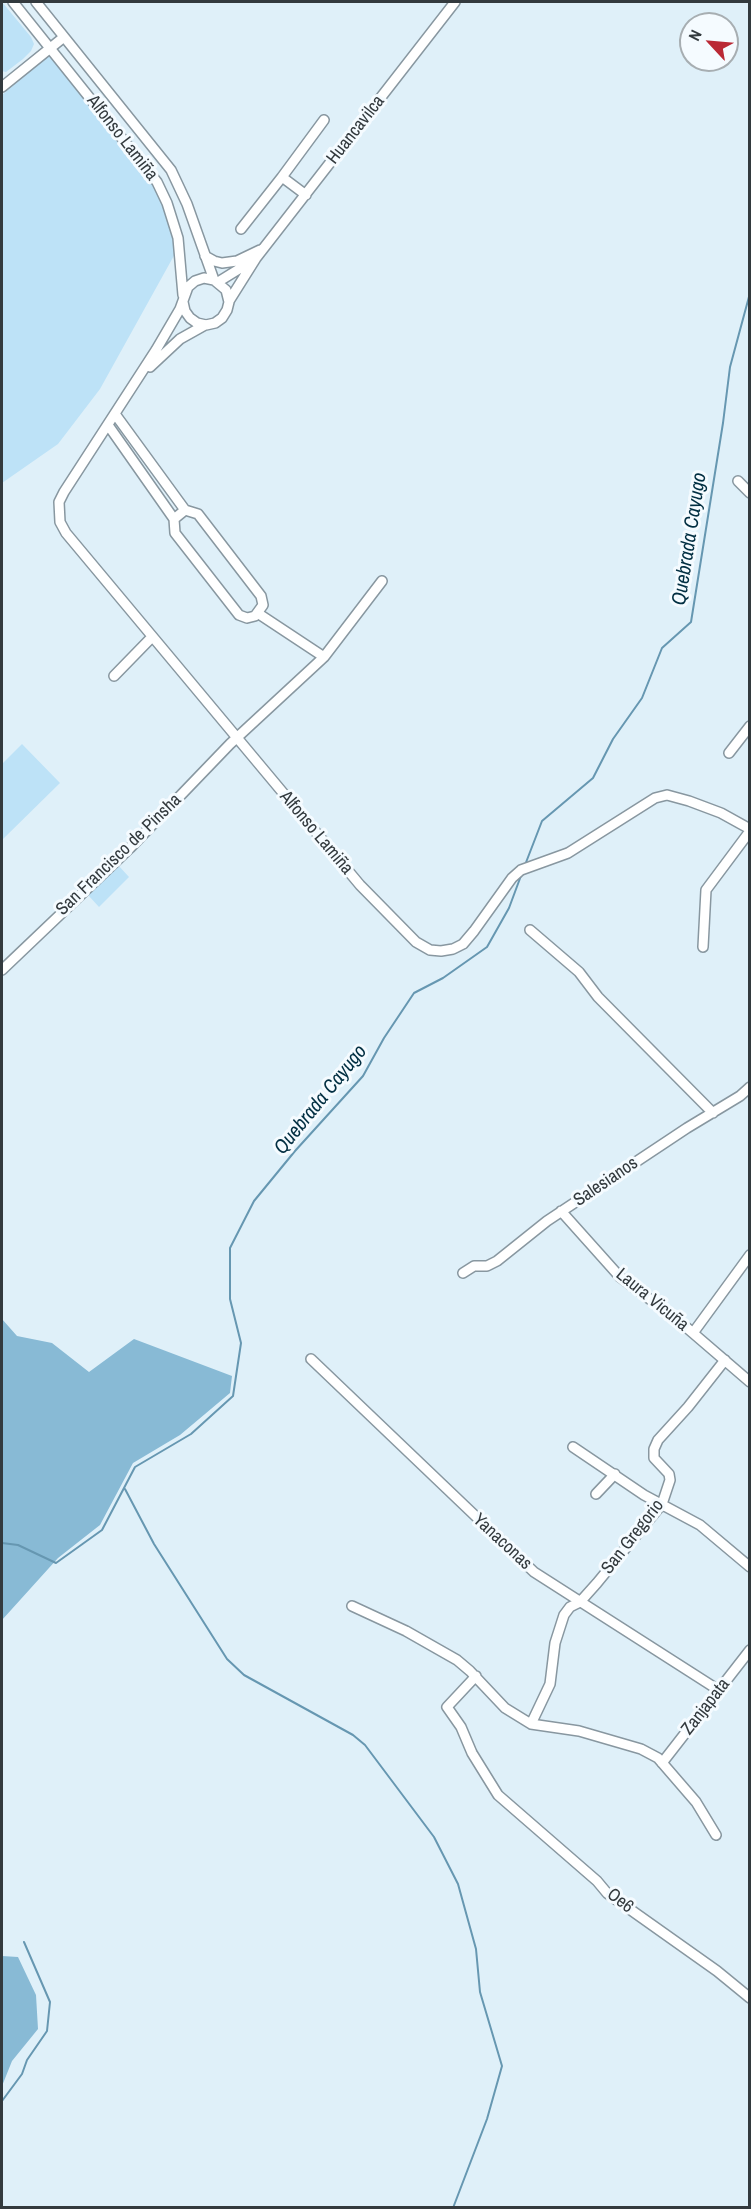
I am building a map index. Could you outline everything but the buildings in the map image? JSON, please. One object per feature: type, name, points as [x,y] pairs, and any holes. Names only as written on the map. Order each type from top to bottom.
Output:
[{"type":"street","name":"Alfonso Lamiña","points":[[13,2],[157,182],[167,203],[178,237],[183,299],[156,350],[64,492],[59,502],[60,522],[66,533],[236,739],[360,885],[416,942],[430,950],[441,951],[463,944],[512,878],[525,868],[568,853],[655,798],[667,795],[689,801],[721,813],[750,830]]},
{"type":"street","name":"Alfonso Lamiña","points":[[36,2],[171,170],[187,204],[216,281]]},
{"type":"street","name":"Huancavilca","points":[[229,302],[256,258],[455,2]]},
{"type":"street","points":[[2,87],[64,37]]},
{"type":"street","points":[[241,229],[324,120]]},
{"type":"street","points":[[282,177],[306,195]]},
{"type":"street","points":[[205,256],[222,263],[237,261],[265,248]]},
{"type":"street","name":"Huancavilca","points":[[216,281],[256,258]]},
{"type":"street","points":[[204,278],[216,281],[226,290],[229,302],[227,310],[215,323],[206,325],[197,323],[185,311],[183,299],[188,287],[204,278]]},
{"type":"street","name":"Alfonso Lamiña","points":[[126,397],[167,350],[191,331],[206,325]]},
{"type":"street","points":[[115,414],[185,510]]},
{"type":"street","points":[[108,425],[174,519],[176,533],[236,611],[247,618],[259,614],[263,605],[261,596],[198,514],[185,510],[174,519]]},
{"type":"street","points":[[738,481],[750,493]]},
{"type":"street","name":"San Francisco de Pinsha","points":[[2,970],[130,848],[236,739],[324,657],[382,581]]},
{"type":"street","points":[[259,614],[324,657]]},
{"type":"street","points":[[114,676],[152,636]]},
{"type":"street","points":[[729,753],[750,726]]},
{"type":"street","points":[[703,947],[706,890],[750,830]]},
{"type":"street","points":[[530,930],[579,972],[598,997],[713,1113]]},
{"type":"street","name":"Salesianos","points":[[463,1273],[474,1266],[487,1266],[498,1261],[561,1212],[740,1096],[750,1087]]},
{"type":"street","name":"Laura Vicuña","points":[[561,1212],[620,1277],[693,1333],[750,1382]]},
{"type":"street","points":[[693,1333],[750,1255]]},
{"type":"street","name":"Yanaconas","points":[[311,1359],[534,1572],[720,1691]]},
{"type":"street","name":"San Gregorio","points":[[531,1724],[550,1684],[558,1629],[570,1607],[580,1602],[662,1504],[670,1480],[669,1474],[654,1458],[654,1449],[658,1440],[688,1407],[725,1360]]},
{"type":"street","points":[[573,1447],[662,1504],[700,1525],[750,1567]]},
{"type":"street","points":[[596,1494],[615,1474]]},
{"type":"street","points":[[352,1606],[432,1645],[457,1660],[476,1676],[506,1708],[531,1724],[579,1731],[641,1749],[662,1763],[696,1802],[716,1835]]},
{"type":"street","name":"Zanjapata","points":[[662,1763],[750,1650]]},
{"type":"street","name":"Oe6","points":[[476,1676],[447,1707],[461,1727],[472,1753],[498,1795],[597,1881],[607,1893],[717,1971],[750,1998]]},
{"type":"shaded area","points":[[2,2],[31,37],[34,44],[23,59],[6,72],[2,71]]},
{"type":"shaded area","points":[[50,55],[157,182],[173,221],[176,252],[100,389],[58,444],[2,483],[2,95]]},
{"type":"shaded area","points":[[22,744],[60,783],[2,840],[2,764]]},
{"type":"shaded area","points":[[118,865],[129,877],[99,907],[88,895]]},
{"type":"shaded area","points":[[2,1319],[17,1336],[52,1343],[89,1372],[134,1339],[232,1376],[230,1393],[180,1435],[133,1463],[100,1525],[58,1558],[2,1620]]},
{"type":"shaded area","points":[[2,1956],[18,1957],[36,1995],[38,2029],[12,2061],[2,2086]]},
{"type":"waterway","name":"Quebrada Cayugo","points":[[525,865],[542,821],[593,778],[613,739],[642,698],[662,648],[691,622],[730,367],[750,293]]},
{"type":"waterway","name":"Quebrada Cayugo","points":[[2,1543],[18,1545],[56,1563],[102,1530],[135,1467],[191,1434],[233,1396],[241,1343],[230,1299],[230,1248],[254,1201],[295,1151],[363,1076],[384,1038],[414,993],[443,978],[487,947],[509,908],[522,873]]},
{"type":"waterway","points":[[125,1489],[154,1544],[227,1659],[244,1675],[353,1735],[365,1745],[434,1837],[458,1884],[476,1949],[480,1992],[502,2066],[487,2119],[453,2208]]},
{"type":"waterway","points":[[2,2101],[22,2074],[27,2060],[47,2031],[50,2002],[24,1942]]}]
